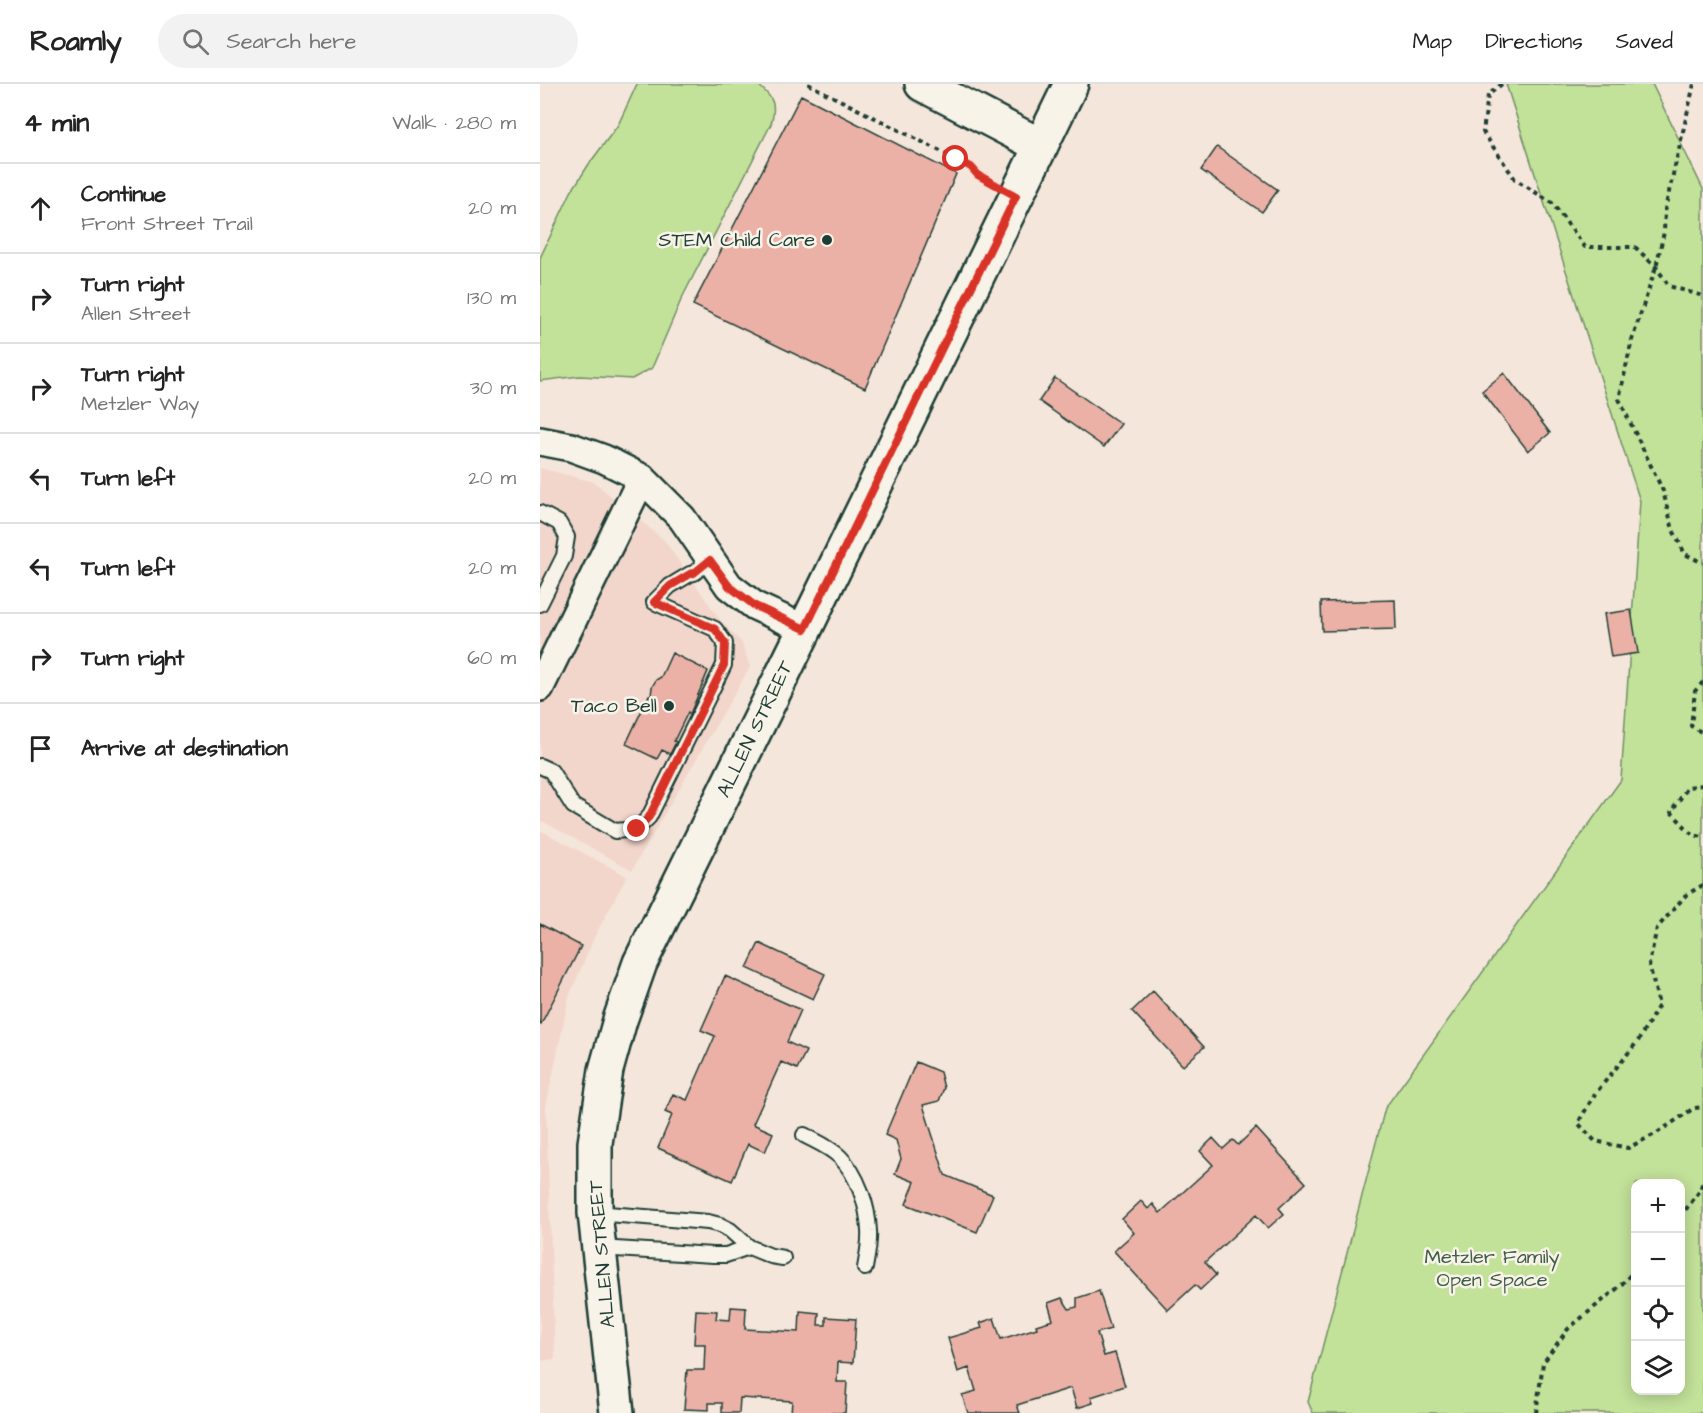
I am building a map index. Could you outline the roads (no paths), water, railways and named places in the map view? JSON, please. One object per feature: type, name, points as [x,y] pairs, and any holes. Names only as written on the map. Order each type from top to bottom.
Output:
[{"type":"street","points":[[922,84],[1041,146]]},
{"type":"street","name":"ALLEN STREET","points":[[617,1413],[595,1214],[595,1143],[606,1070],[620,1020],[640,963],[1071,84]]},
{"type":"street","points":[[540,441],[571,447],[604,459],[642,478],[682,518],[729,586],[755,606],[805,629]]},
{"type":"street","points":[[540,687],[642,478]]},
{"type":"lane","points":[[540,513],[559,523],[567,537],[564,556],[540,604]]},
{"type":"lane","points":[[540,766],[551,771],[573,806],[615,831],[637,829],[649,817],[724,665],[725,643],[715,629],[654,602],[670,586],[694,573],[710,560]]},
{"type":"lane","points":[[804,1135],[827,1146],[846,1163],[860,1189],[869,1232],[865,1268]]},
{"type":"lane","points":[[595,1214],[708,1222],[730,1230],[749,1247],[783,1258]]},
{"type":"lane","points":[[598,1248],[726,1255],[749,1247]]},
{"type":"place","name":"STEM Child Care","points":[[827,240]]},
{"type":"place","name":"Taco Bell","points":[[669,706]]},
{"type":"park label","name":"Metzler Family Open Space","points":[[1492,1268]]}]
